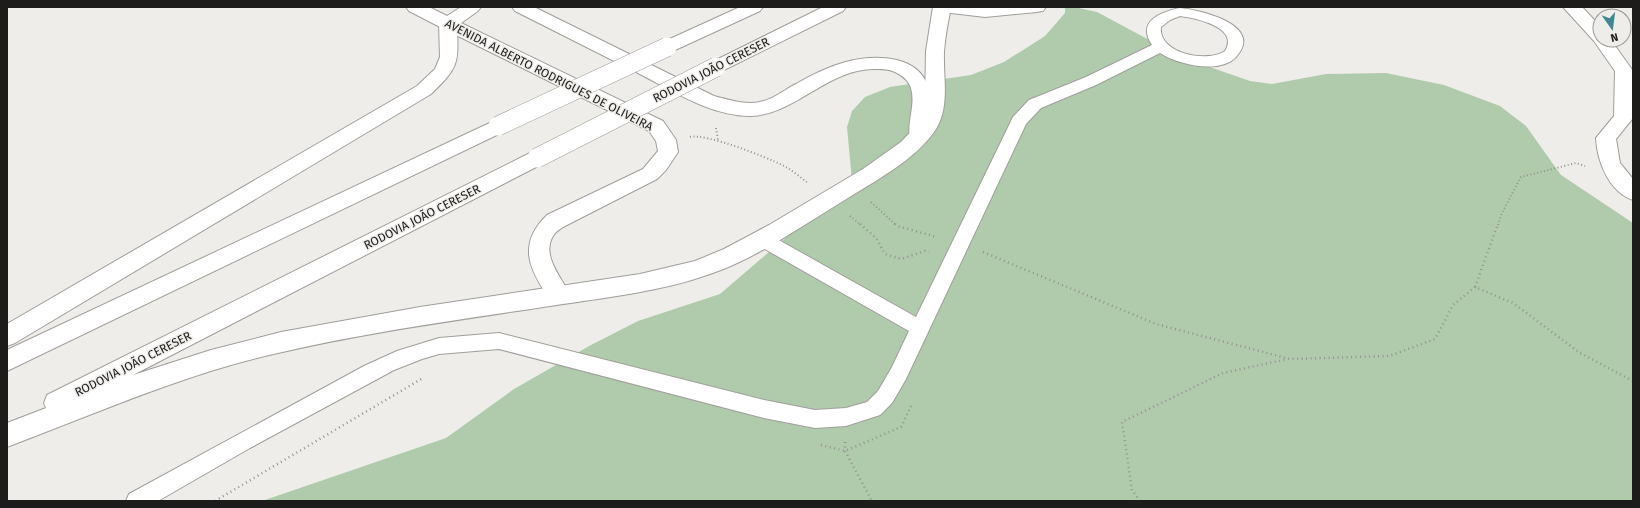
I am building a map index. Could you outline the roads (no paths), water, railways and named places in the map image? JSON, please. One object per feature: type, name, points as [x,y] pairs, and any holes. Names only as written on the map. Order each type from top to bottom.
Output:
[{"type":"main road","name":"AVENIDA ALBERTO RODRIGUES DE OLIVEIRA","points":[[415,7],[656,126],[666,140],[668,152],[659,165],[650,174],[555,221],[544,232],[539,248],[539,259],[548,278],[559,295]]},
{"type":"main road","points":[[7,336],[424,90],[444,72],[449,57],[448,24],[472,7]]},
{"type":"main road","points":[[520,7],[707,100],[741,109],[754,110],[768,107],[827,75],[844,68],[870,62],[888,63],[903,68],[915,77],[921,90],[923,106],[919,137]]},
{"type":"main road","points":[[7,361],[498,126],[667,46],[754,7]]},
{"type":"main road","name":"RODOVIA JOÃO CERESER","points":[[7,428],[716,67],[837,7]]},
{"type":"main road","points":[[7,435],[152,380],[216,358],[280,342],[398,319],[618,287],[676,276],[718,262],[762,239],[853,185],[901,152],[919,137],[929,125],[933,113],[935,48],[943,7],[985,12],[1037,7]]},
{"type":"main road","points":[[1572,7],[1592,28]]},
{"type":"main road","points":[[1608,48],[1624,70],[1624,117],[1606,138],[1606,156],[1615,173],[1633,192]]},
{"type":"lane","points":[[1180,12],[1192,13],[1216,20],[1229,30],[1235,42],[1234,49],[1228,55],[1220,60],[1208,62],[1182,58],[1170,53],[1161,46],[1155,39],[1153,31],[1155,24],[1161,18],[1169,14],[1180,12]]},
{"type":"lane","points":[[137,501],[238,443],[358,378],[407,356],[438,346],[470,342],[499,341],[764,409],[808,418],[846,417],[873,410],[885,397],[899,373],[1020,121],[1035,104],[1091,81],[1161,46]]},
{"type":"lane","points":[[762,239],[920,328]]}]
